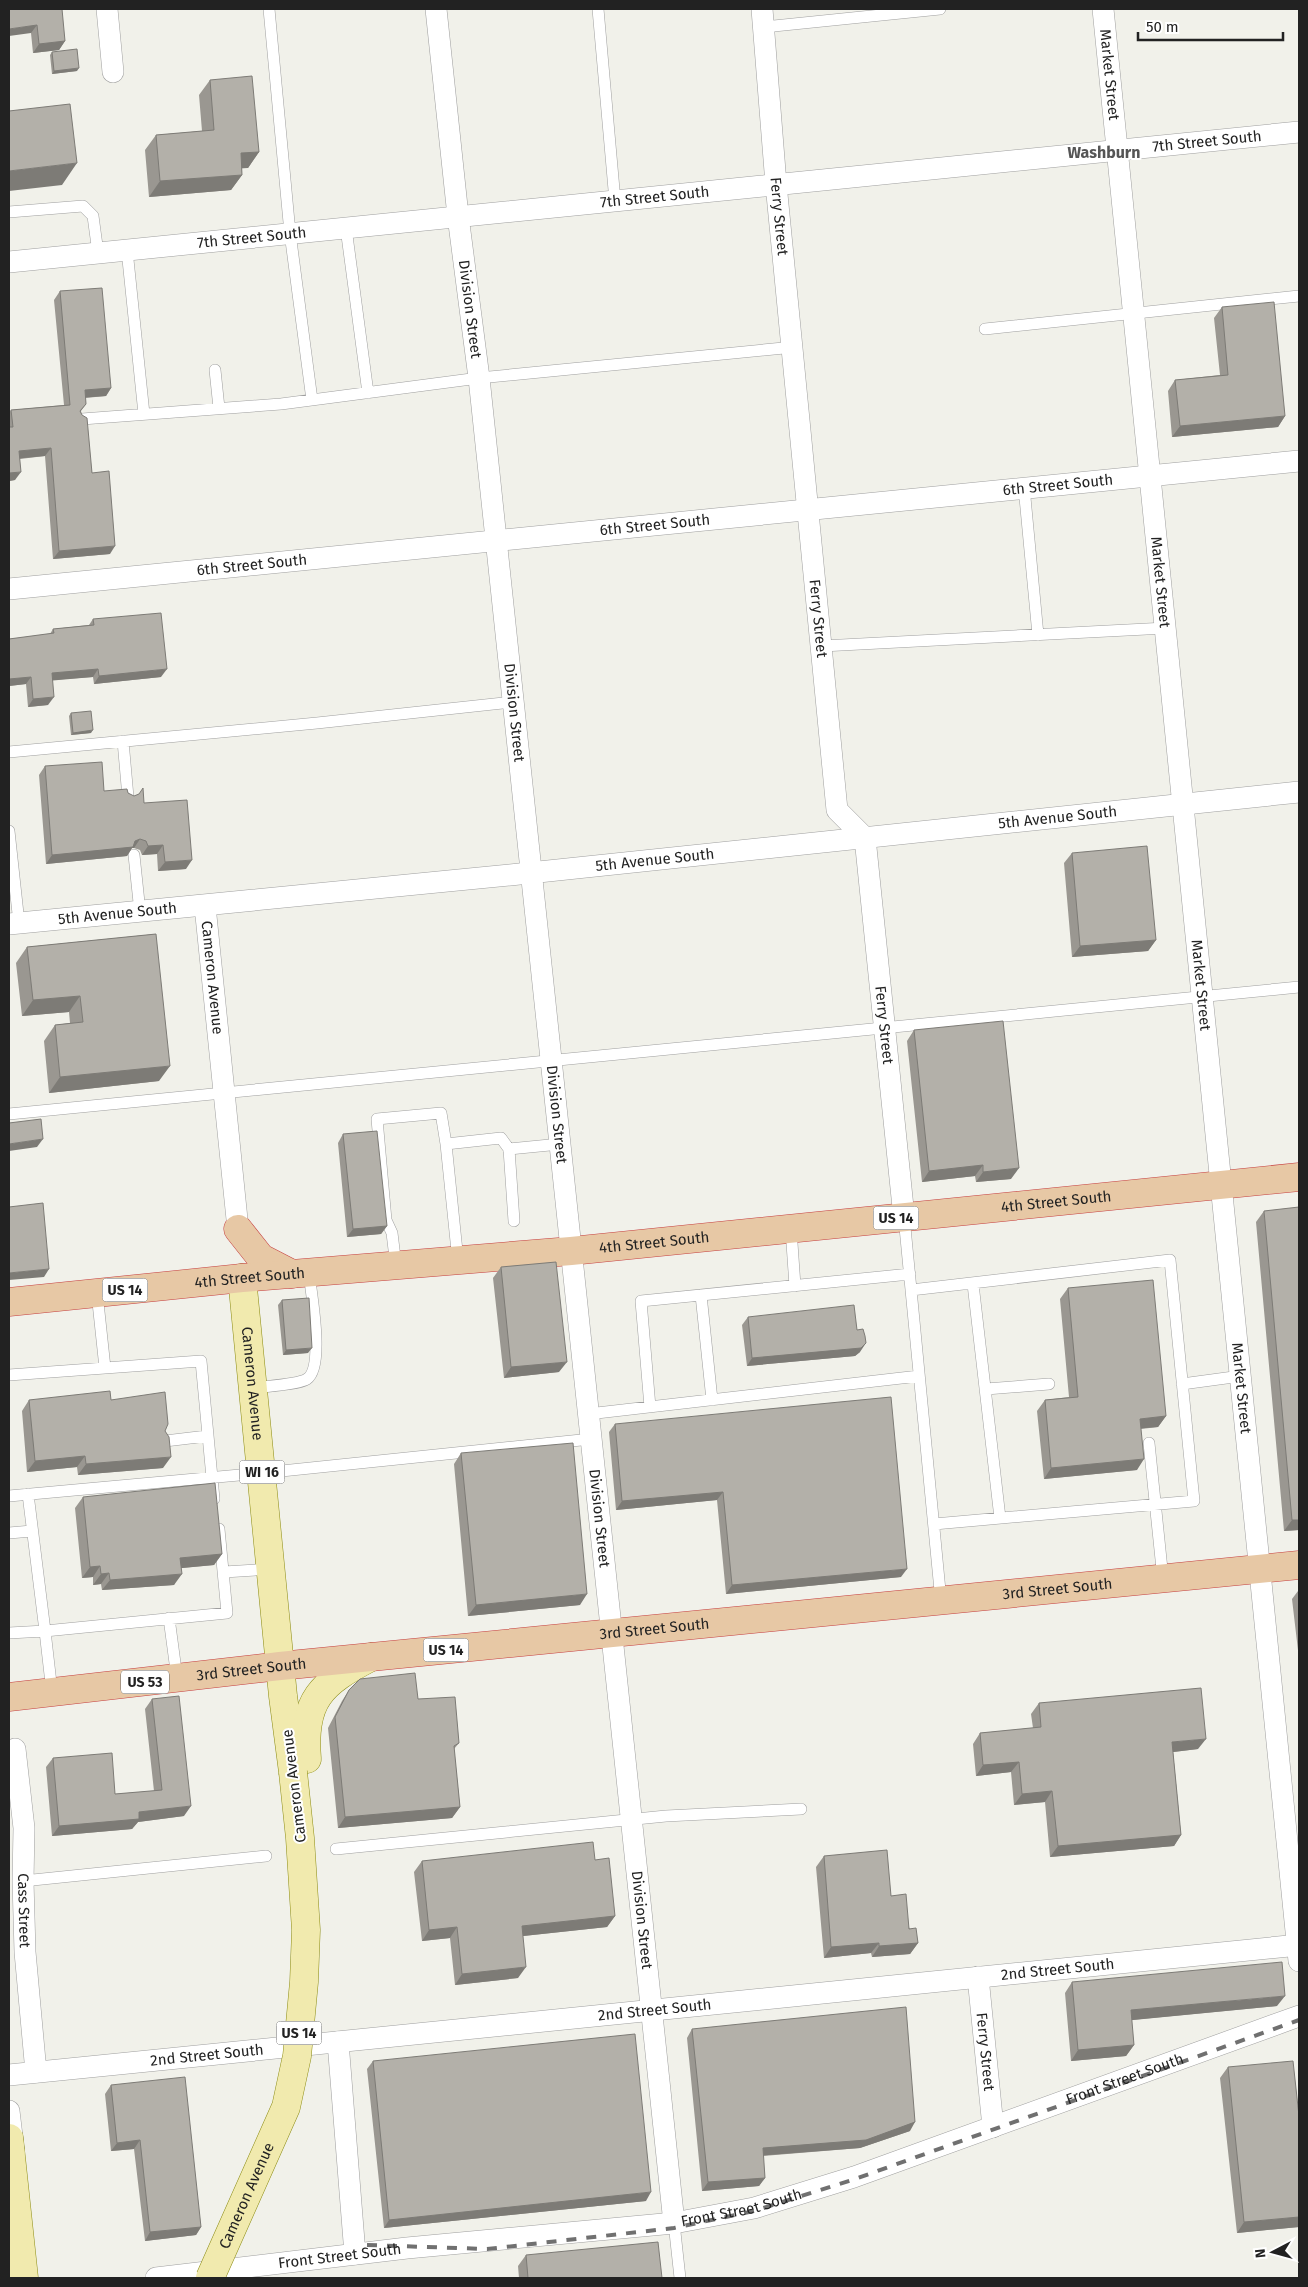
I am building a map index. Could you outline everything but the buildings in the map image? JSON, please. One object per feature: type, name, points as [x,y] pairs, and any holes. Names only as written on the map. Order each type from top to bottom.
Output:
[{"type":"highway","name":"4th Street South","points":[[9,1302],[242,1278],[571,1251],[1299,1177]]},
{"type":"highway","points":[[238,1230],[261,1258],[300,1274]]},
{"type":"highway","name":"3rd Street South","points":[[9,1697],[280,1666],[1299,1565]]},
{"type":"main road","name":"Cameron Avenue","points":[[210,2278],[286,2107],[297,2056],[306,1954],[300,1838],[301,1771],[280,1666],[242,1278]]},
{"type":"main road","points":[[301,1771],[310,1710],[334,1679],[371,1657]]},
{"type":"main road","points":[[9,2138],[26,2278]]},
{"type":"street","points":[[107,9],[113,72]]},
{"type":"street","name":"Division Street","points":[[436,9],[458,216],[479,378],[674,2223]]},
{"type":"street","name":"Market Street","points":[[1102,9],[1118,150],[1299,1951]]},
{"type":"street","name":"Ferry Street","points":[[763,18],[776,184],[794,347],[837,810],[865,838],[904,1218]]},
{"type":"street","name":"7th Street South","points":[[9,262],[1299,132]]},
{"type":"street","name":"6th Street South","points":[[9,589],[1299,461]]},
{"type":"street","name":"5th Avenue South","points":[[14,924],[531,873],[1299,792]]},
{"type":"street","name":"Cameron Avenue","points":[[205,906],[238,1230]]},
{"type":"street","name":"Cass Street","points":[[15,1749],[24,1828],[25,1952],[36,2072]]},
{"type":"street","name":"2nd Street South","points":[[9,2075],[978,1977],[1299,1951]]},
{"type":"street","name":"Ferry Street","points":[[978,1977],[993,2127]]},
{"type":"street","name":"Front Street South","points":[[156,2278],[355,2254],[674,2223],[754,2208],[854,2176],[1299,2016]]},
{"type":"street","points":[[338,2042],[355,2254]]},
{"type":"street","points":[[9,2111],[26,2278]]},
{"type":"lane","points":[[269,9],[290,233],[312,400]]},
{"type":"lane","points":[[598,9],[615,200]]},
{"type":"lane","points":[[763,18],[940,9]]},
{"type":"lane","points":[[9,212],[83,206],[94,216],[98,253]]},
{"type":"lane","points":[[346,228],[368,393]]},
{"type":"lane","points":[[127,250],[144,414]]},
{"type":"lane","points":[[985,329],[1299,296]]},
{"type":"lane","points":[[82,419],[312,400],[479,378],[794,347]]},
{"type":"lane","points":[[215,370],[219,408]]},
{"type":"lane","points":[[1024,487],[1038,635]]},
{"type":"lane","points":[[822,646],[1166,628]]},
{"type":"lane","points":[[9,752],[513,702]]},
{"type":"lane","points":[[123,741],[128,797]]},
{"type":"lane","points":[[9,831],[14,924]]},
{"type":"lane","points":[[134,855],[140,912]]},
{"type":"lane","points":[[9,1114],[1299,987]]},
{"type":"lane","points":[[396,1266],[392,1233],[386,1220],[377,1119],[441,1113],[458,1260]]},
{"type":"lane","points":[[446,1144],[501,1138],[509,1149],[514,1221]]},
{"type":"lane","points":[[509,1149],[560,1144]]},
{"type":"lane","points":[[904,1218],[941,1601]]},
{"type":"lane","points":[[791,1229],[795,1286]]},
{"type":"lane","points":[[911,1290],[1170,1260],[1194,1501],[934,1524]]},
{"type":"lane","points":[[253,1388],[304,1380],[312,1372],[316,1356],[300,1274]]},
{"type":"lane","points":[[650,1407],[640,1301],[910,1274]]},
{"type":"lane","points":[[973,1284],[1000,1518]]},
{"type":"lane","points":[[97,1293],[105,1368]]},
{"type":"lane","points":[[701,1295],[712,1400]]},
{"type":"lane","points":[[9,1375],[200,1361],[227,1613],[9,1633]]},
{"type":"lane","points":[[588,1414],[919,1376]]},
{"type":"lane","points":[[1182,1384],[1241,1376]]},
{"type":"lane","points":[[986,1390],[1049,1384]]},
{"type":"lane","points":[[165,1441],[207,1436]]},
{"type":"lane","points":[[9,1496],[212,1478],[591,1439]]},
{"type":"lane","points":[[1149,1443],[1163,1579]]},
{"type":"lane","points":[[28,1494],[52,1692]]},
{"type":"lane","points":[[9,1533],[32,1531]]},
{"type":"lane","points":[[224,1572],[271,1569]]},
{"type":"lane","points":[[169,1618],[177,1678]]},
{"type":"lane","points":[[336,1849],[631,1819],[801,1809]]},
{"type":"lane","points":[[23,1881],[266,1856]]},
{"type":"lane","points":[[674,2223],[680,2278]]},
{"type":"railway","points":[[367,2245],[487,2249],[674,2228],[754,2211],[855,2179],[1299,2020]]},
{"type":"district","name":"Washburn","points":[[1104,152]]}]
